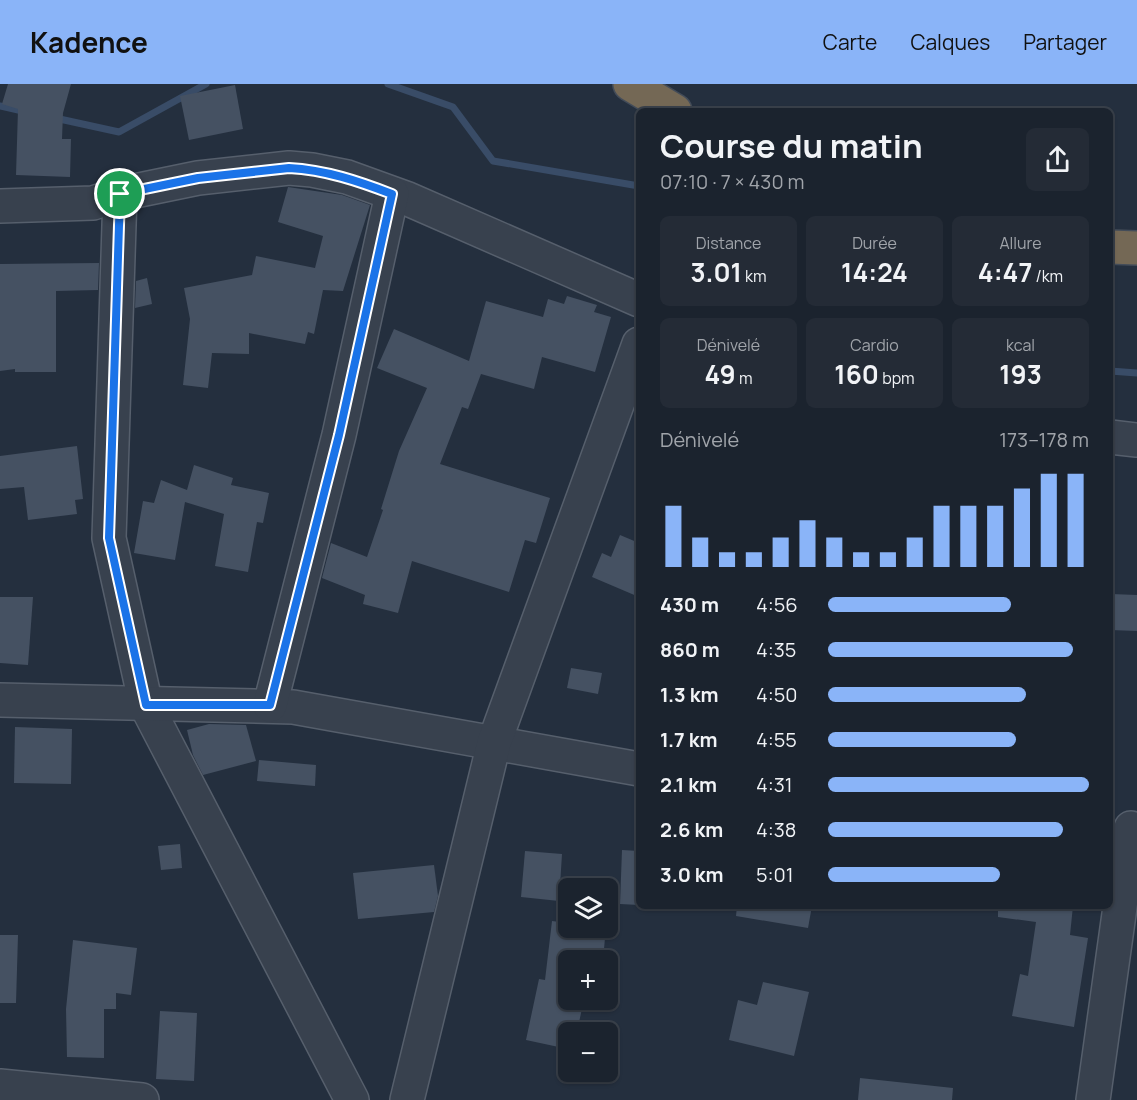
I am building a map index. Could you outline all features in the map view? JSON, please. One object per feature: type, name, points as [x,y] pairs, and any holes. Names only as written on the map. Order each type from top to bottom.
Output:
[{"type":"highway","points":[[630,84],[670,108]]},
{"type":"highway","points":[[1113,247],[1137,248]]},
{"type":"street","points":[[0,206],[93,203],[120,194],[198,178],[289,168],[312,170],[347,177],[392,194],[636,299]]},
{"type":"street","points":[[120,194],[109,538],[146,705],[352,1100]]},
{"type":"street","points":[[270,705],[339,435],[392,194]]},
{"type":"street","points":[[407,1100],[494,743],[636,352]]},
{"type":"street","points":[[1113,437],[1137,440]]},
{"type":"street","points":[[0,700],[146,705],[270,705],[636,768]]},
{"type":"street","points":[[1093,1100],[1126,826]]},
{"type":"street","points":[[0,1086],[142,1100]]},
{"type":"building","points":[[8,84],[71,84],[63,113],[62,139],[71,139],[70,177],[16,175],[18,109],[2,104]]},
{"type":"building","points":[[235,85],[243,129],[189,140],[180,96]]},
{"type":"building","points":[[288,187],[342,195],[370,205],[343,291],[323,290],[314,334],[308,332],[305,344],[249,333],[249,354],[212,353],[208,388],[183,385],[190,319],[184,288],[252,275],[256,256],[315,268],[323,236],[278,222]]},
{"type":"building","points":[[99,263],[98,290],[56,291],[56,372],[15,372],[15,369],[0,371],[0,264]]},
{"type":"building","points":[[147,278],[152,304],[135,308],[136,281]]},
{"type":"building","points":[[567,296],[597,305],[594,312],[611,317],[595,372],[542,357],[534,389],[481,374],[468,409],[462,407],[440,464],[550,498],[536,543],[525,540],[509,592],[412,561],[398,613],[363,604],[365,595],[322,578],[331,543],[367,557],[399,451],[427,388],[377,368],[394,329],[469,361],[486,301],[543,317],[548,299],[564,304]]},
{"type":"building","points":[[77,446],[83,499],[75,500],[77,514],[28,520],[24,487],[0,489],[0,456]]},
{"type":"building","points":[[194,465],[233,478],[231,485],[269,493],[263,523],[257,522],[248,572],[215,566],[224,514],[185,502],[175,560],[134,553],[143,501],[154,503],[161,480],[187,490]]},
{"type":"building","points":[[620,535],[636,542],[636,596],[592,577],[602,553],[611,557]]},
{"type":"building","points":[[1113,594],[1137,595],[1137,631],[1113,630]]},
{"type":"building","points":[[0,597],[33,597],[28,665],[0,663]]},
{"type":"building","points":[[571,668],[602,673],[598,694],[567,688]]},
{"type":"building","points":[[209,724],[246,725],[256,761],[203,775],[193,755],[187,730]]},
{"type":"building","points":[[15,727],[72,729],[71,784],[14,783]]},
{"type":"building","points":[[259,760],[316,765],[315,786],[257,781]]},
{"type":"building","points":[[180,844],[182,868],[161,870],[158,846]]},
{"type":"building","points":[[622,850],[636,851],[636,905],[620,904]]},
{"type":"building","points":[[525,851],[562,854],[560,878],[558,878],[558,901],[521,897]]},
{"type":"building","points":[[434,865],[438,896],[434,912],[358,919],[353,873]]},
{"type":"building","points":[[737,909],[811,909],[808,928],[736,916]]},
{"type":"building","points":[[998,909],[1073,909],[1070,935],[1088,938],[1074,1027],[1012,1016],[1020,974],[1028,976],[1036,922],[998,917]]},
{"type":"building","points":[[552,921],[558,922],[558,938],[605,938],[604,950],[558,950],[558,1010],[582,1010],[579,1022],[558,1022],[558,1047],[526,1040],[539,979],[545,980]]},
{"type":"building","points":[[0,935],[18,935],[16,1003],[0,1003]]},
{"type":"building","points":[[73,940],[137,948],[131,995],[116,993],[116,1009],[104,1009],[104,1058],[67,1057],[66,1009]]},
{"type":"building","points":[[763,982],[809,992],[794,1056],[729,1040],[738,1000],[757,1005]]},
{"type":"building","points":[[160,1011],[197,1013],[194,1081],[156,1079]]},
{"type":"building","points":[[860,1078],[953,1088],[952,1100],[858,1100]]},
{"type":"waterway","points":[[55,118],[119,132],[206,84]]},
{"type":"waterway","points":[[388,84],[453,107],[493,161],[636,185]]},
{"type":"waterway","points":[[0,106],[27,112]]},
{"type":"waterway","points":[[1113,371],[1137,373]]},
{"type":"route","points":[[289,168],[347,177],[392,194],[339,435],[270,705],[146,705],[109,538],[120,194],[198,178],[289,168]]}]
